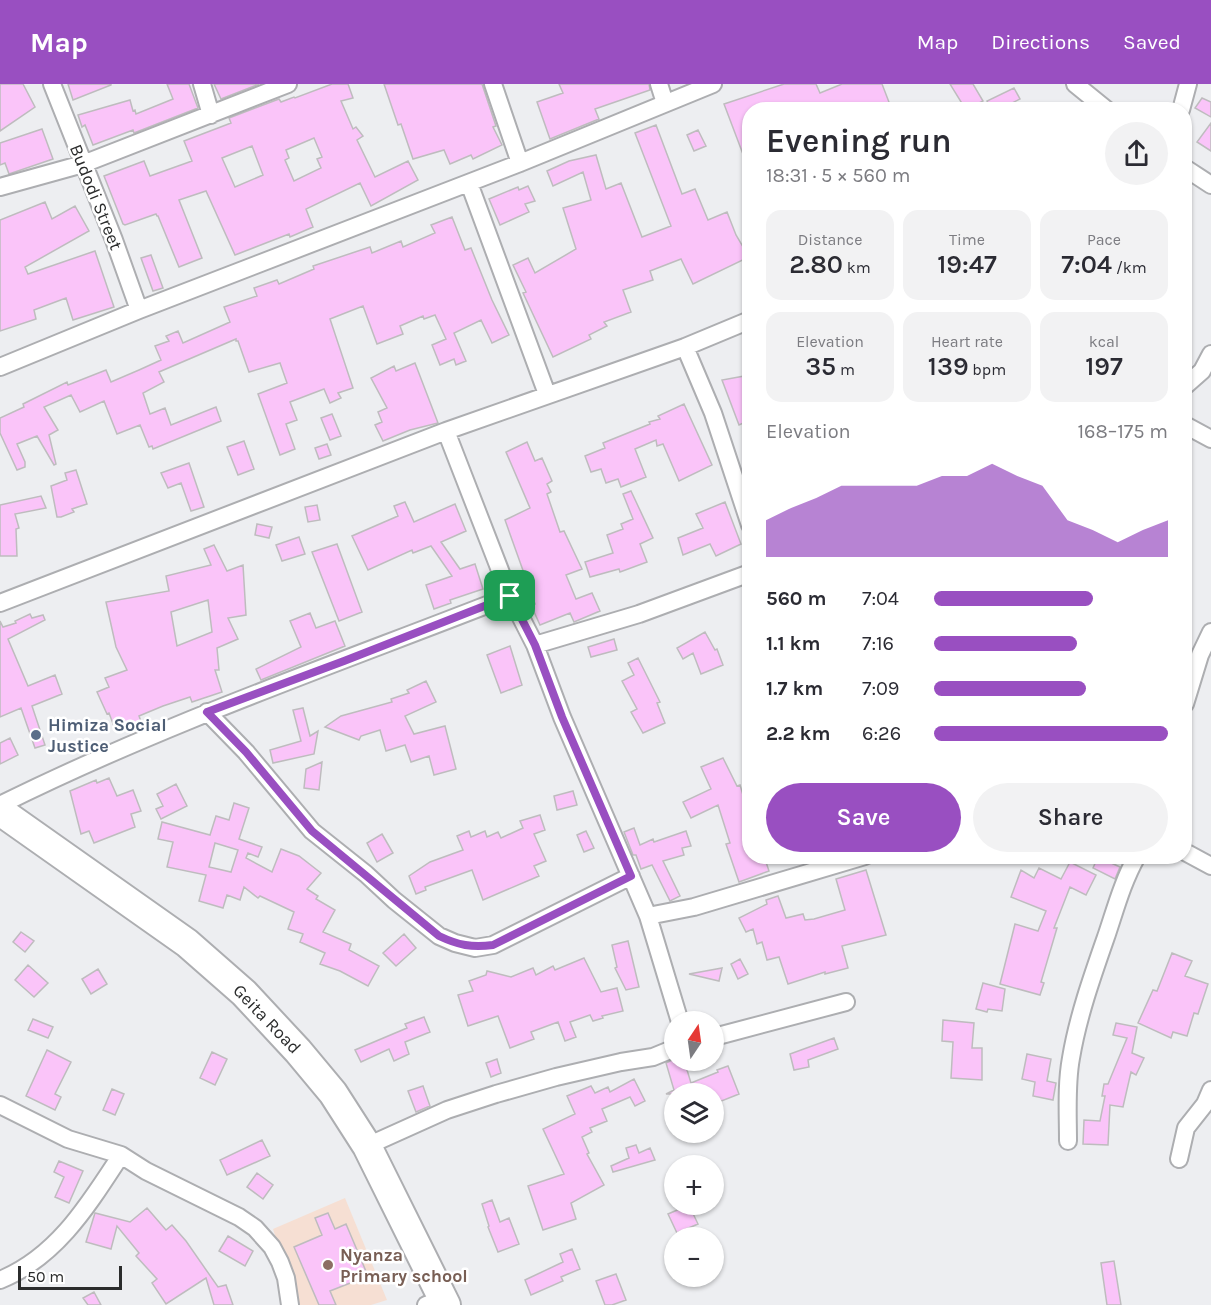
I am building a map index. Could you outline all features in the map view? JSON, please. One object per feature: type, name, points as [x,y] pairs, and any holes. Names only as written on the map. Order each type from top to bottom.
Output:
[{"type":"highway","name":"Geita Road","points":[[0,811],[187,943],[244,993],[298,1050],[333,1093],[367,1146],[439,1303]]},
{"type":"street","name":"Budodi Street","points":[[52,84],[114,240],[139,310]]},
{"type":"street","points":[[202,84],[211,115]]},
{"type":"street","points":[[0,187],[83,164],[288,84]]},
{"type":"street","points":[[493,84],[520,163]]},
{"type":"street","points":[[658,84],[665,103]]},
{"type":"street","points":[[0,367],[139,310],[520,163],[713,84]]},
{"type":"street","points":[[1075,84],[1097,102]]},
{"type":"street","points":[[1183,102],[1188,84]]},
{"type":"street","points":[[1192,172],[1211,184]]},
{"type":"street","points":[[469,183],[547,394]]},
{"type":"street","points":[[0,603],[446,431],[685,347],[742,323]]},
{"type":"street","points":[[685,347],[713,414],[742,501]]},
{"type":"street","points":[[1192,380],[1202,371],[1211,354]]},
{"type":"street","points":[[1192,429],[1211,439]]},
{"type":"street","points":[[446,431],[510,596],[535,645],[562,717],[648,916],[677,1011]]},
{"type":"street","points":[[535,645],[639,614],[742,576]]},
{"type":"street","points":[[0,805],[64,773],[207,712],[510,596]]},
{"type":"street","points":[[1192,681],[1200,655],[1211,632]]},
{"type":"street","points":[[207,712],[246,752],[312,831],[417,919],[439,936],[455,943],[475,948],[493,945],[631,876]]},
{"type":"street","points":[[1192,856],[1211,866]]},
{"type":"street","points":[[648,916],[694,907],[838,864]]},
{"type":"street","points":[[1068,1141],[1068,1089],[1077,1031],[1120,894],[1133,864]]},
{"type":"street","points":[[724,1033],[846,1002]]},
{"type":"street","points":[[367,1146],[447,1110],[496,1094],[588,1069],[653,1057],[664,1052]]},
{"type":"street","points":[[1179,1160],[1186,1128],[1209,1099]]},
{"type":"street","points":[[0,1105],[68,1138],[121,1155],[146,1171],[239,1217],[255,1228],[272,1247],[280,1262],[286,1278],[290,1305]]},
{"type":"street","points":[[0,1280],[26,1268],[42,1256],[69,1229],[89,1204],[121,1155]]},
{"type":"shaded area","name":"Nyanza Primary school","points":[[345,1198],[387,1300],[371,1305],[297,1305],[273,1229]]},
{"type":"building","points":[[0,84],[23,84],[35,107],[0,131]]},
{"type":"building","points":[[68,84],[111,84],[111,85],[73,100]]},
{"type":"building","points":[[167,84],[189,84],[198,108],[134,133],[133,130],[93,145],[78,115],[130,100],[136,114],[173,99]]},
{"type":"building","points":[[214,84],[259,84],[221,99]]},
{"type":"building","points":[[332,84],[348,84],[353,98],[341,101],[353,129],[356,127],[363,136],[357,140],[375,177],[408,161],[418,180],[371,206],[360,183],[306,209],[313,227],[235,255],[206,191],[179,200],[202,258],[179,267],[156,214],[123,224],[104,176],[144,161],[150,176],[192,161],[184,141],[231,123],[229,118],[279,99],[281,102]],"holes":[[[314,138],[322,157],[317,159],[321,168],[294,181],[285,160],[289,158],[286,150]],[[252,146],[263,175],[235,187],[222,158]]]},
{"type":"building","points":[[384,84],[482,84],[496,126],[493,127],[502,145],[473,159],[471,155],[450,164],[444,150],[413,159]]},
{"type":"building","points":[[559,84],[649,84],[650,90],[595,109],[599,119],[550,139],[537,102],[563,93]]},
{"type":"building","points":[[784,84],[816,84],[820,93],[842,84],[882,84],[889,102],[742,102],[742,152],[724,104]]},
{"type":"building","points":[[950,84],[973,84],[983,101],[981,102],[961,102]]},
{"type":"building","points":[[1014,88],[1020,99],[1014,102],[987,101]]},
{"type":"building","points":[[1202,98],[1211,102],[1211,117],[1195,108]]},
{"type":"building","points":[[1211,123],[1211,151],[1197,142]]},
{"type":"building","points":[[656,125],[682,194],[695,189],[708,220],[727,212],[742,245],[742,260],[693,284],[681,259],[650,271],[653,280],[623,290],[631,312],[604,322],[607,326],[589,335],[591,339],[553,357],[523,293],[526,292],[513,265],[528,258],[535,273],[576,249],[563,208],[591,200],[583,172],[553,186],[547,171],[569,161],[596,155],[606,189],[621,183],[642,237],[671,226],[635,133]]},
{"type":"building","points":[[42,129],[53,159],[9,174],[5,163],[0,165],[0,143]]},
{"type":"building","points":[[698,130],[706,146],[694,151],[687,135]]},
{"type":"building","points":[[528,186],[535,201],[525,204],[529,212],[500,225],[489,199],[518,187],[519,190]]},
{"type":"building","points":[[45,202],[52,219],[75,206],[89,231],[25,267],[28,274],[95,251],[114,307],[73,320],[66,298],[34,310],[36,319],[0,331],[0,220]]},
{"type":"building","points":[[452,217],[465,250],[471,248],[509,335],[492,343],[481,320],[454,333],[466,361],[456,365],[454,359],[440,365],[432,345],[446,339],[435,315],[424,319],[423,316],[400,326],[403,334],[377,344],[363,306],[330,319],[353,388],[338,393],[341,398],[330,403],[324,389],[290,402],[297,420],[286,424],[295,449],[280,455],[258,394],[287,383],[280,363],[249,372],[236,339],[159,372],[164,382],[143,393],[150,414],[165,408],[171,425],[216,407],[221,421],[153,449],[152,446],[149,447],[140,425],[117,434],[104,401],[80,412],[71,395],[44,407],[58,430],[49,435],[56,464],[54,465],[37,436],[17,444],[25,467],[17,470],[0,433],[0,418],[24,407],[23,404],[67,382],[68,385],[106,370],[111,382],[139,370],[161,360],[155,346],[169,341],[166,336],[178,331],[183,343],[230,322],[224,307],[257,296],[254,288],[277,280],[279,284],[314,269],[313,266],[370,247],[372,253],[401,241],[403,247],[435,233],[431,225]]},
{"type":"building","points":[[151,255],[163,288],[153,291],[141,258]]},
{"type":"building","points":[[415,363],[438,423],[410,430],[383,441],[375,425],[382,422],[378,412],[387,408],[371,378],[394,366],[396,371]]},
{"type":"building","points":[[742,376],[742,424],[739,425],[722,380]]},
{"type":"building","points":[[684,404],[712,465],[679,481],[663,444],[657,446],[656,440],[635,449],[646,477],[621,487],[618,479],[606,483],[601,469],[591,472],[585,456],[605,448],[603,443],[650,424],[649,422],[660,419],[658,416]]},
{"type":"building","points":[[332,414],[341,436],[330,440],[321,418]]},
{"type":"building","points":[[244,441],[254,469],[238,475],[227,447]]},
{"type":"building","points":[[527,442],[535,461],[542,458],[552,481],[547,484],[551,492],[547,494],[560,532],[564,531],[582,569],[566,575],[576,599],[592,593],[600,611],[574,622],[570,613],[540,625],[531,605],[535,604],[505,520],[530,508],[506,452]]},
{"type":"building","points":[[327,444],[331,455],[319,459],[315,448]]},
{"type":"building","points":[[189,463],[204,507],[191,511],[181,483],[168,488],[161,473]]},
{"type":"building","points":[[76,470],[87,504],[72,509],[74,512],[57,517],[51,486],[67,480],[65,473]]},
{"type":"building","points":[[631,491],[653,538],[640,544],[647,562],[620,572],[619,569],[590,577],[585,562],[613,553],[607,535],[623,529],[621,524],[633,519],[623,494]]},
{"type":"building","points":[[41,496],[46,508],[15,514],[19,528],[16,529],[17,556],[0,556],[0,505]]},
{"type":"building","points":[[405,502],[414,522],[455,504],[466,531],[441,542],[460,569],[475,564],[483,589],[450,600],[451,603],[434,609],[426,585],[452,576],[431,546],[413,553],[412,550],[368,570],[352,536],[398,516],[394,506]]},
{"type":"building","points":[[725,502],[741,544],[716,556],[710,544],[683,555],[678,538],[703,528],[696,514]]},
{"type":"building","points":[[317,505],[320,520],[308,522],[305,507]]},
{"type":"building","points":[[257,524],[272,527],[269,538],[255,535]]},
{"type":"building","points":[[299,537],[305,554],[282,561],[276,545]]},
{"type":"building","points":[[337,544],[362,612],[339,621],[312,552]]},
{"type":"building","points":[[214,545],[227,571],[243,565],[246,615],[228,618],[238,639],[217,648],[219,670],[215,670],[222,692],[192,702],[190,697],[163,706],[139,716],[142,724],[126,730],[124,725],[115,729],[97,692],[109,687],[105,678],[127,670],[116,647],[106,602],[169,591],[166,576],[211,565],[204,549]],"holes":[[[208,600],[212,632],[177,646],[171,612]]]},
{"type":"building","points":[[310,613],[316,628],[335,621],[345,646],[261,680],[256,669],[301,647],[290,621]]},
{"type":"building","points":[[30,614],[32,618],[43,615],[45,620],[8,639],[28,686],[55,675],[62,694],[32,706],[45,745],[35,748],[21,708],[0,717],[0,621],[3,627],[16,623],[15,621]]},
{"type":"building","points":[[705,632],[715,650],[717,649],[723,665],[701,674],[693,653],[683,659],[677,648]]},
{"type":"building","points":[[614,639],[617,650],[591,657],[588,647]]},
{"type":"building","points":[[510,646],[522,685],[501,693],[487,655]]},
{"type":"building","points":[[638,658],[660,702],[657,703],[665,723],[643,733],[631,712],[637,709],[622,681],[634,675],[628,663]]},
{"type":"building","points":[[426,681],[436,702],[405,716],[414,734],[445,726],[456,769],[434,775],[429,756],[411,762],[405,745],[386,751],[380,730],[361,736],[359,740],[325,727],[341,716],[392,702],[391,699],[409,693],[407,690]]},
{"type":"building","points":[[303,708],[310,736],[318,731],[314,754],[273,763],[270,750],[301,741],[293,710]]},
{"type":"building","points":[[10,738],[18,755],[0,764],[0,743]]},
{"type":"building","points":[[723,758],[742,792],[742,864],[767,864],[769,871],[739,882],[726,844],[730,843],[718,805],[691,818],[683,802],[711,789],[701,767]]},
{"type":"building","points":[[322,762],[319,790],[304,788],[306,769]]},
{"type":"building","points":[[109,778],[117,796],[133,790],[141,811],[131,814],[135,827],[94,843],[89,831],[81,834],[70,791],[96,780],[97,783]]},
{"type":"building","points":[[176,784],[187,806],[161,819],[156,809],[163,806],[157,794]]},
{"type":"building","points":[[573,791],[577,805],[557,810],[554,796]]},
{"type":"building","points":[[234,803],[249,808],[239,839],[262,847],[258,857],[248,853],[246,858],[272,872],[281,849],[299,856],[321,873],[307,889],[318,896],[316,899],[335,910],[323,932],[351,944],[349,950],[379,966],[368,986],[340,971],[320,964],[325,953],[300,942],[303,934],[288,929],[294,912],[260,896],[258,898],[244,887],[240,900],[227,895],[223,908],[199,901],[206,875],[167,867],[173,842],[158,839],[162,822],[210,835],[216,816],[229,820]],"holes":[[[215,843],[238,850],[231,872],[209,867]]]},
{"type":"building","points":[[540,815],[545,830],[534,834],[546,861],[534,866],[539,876],[483,900],[472,870],[425,887],[426,890],[416,894],[409,876],[430,862],[463,850],[457,836],[469,831],[471,837],[485,831],[487,837],[498,832],[501,838],[523,828],[520,821]]},
{"type":"building","points":[[634,828],[640,845],[653,839],[654,842],[686,831],[691,846],[682,848],[684,855],[663,861],[680,896],[670,901],[652,865],[641,869],[624,832]]},
{"type":"building","points":[[586,831],[594,848],[584,852],[577,835]]},
{"type":"building","points":[[382,834],[393,853],[377,862],[367,843]]},
{"type":"building","points":[[1069,864],[1074,864],[1096,875],[1086,895],[1070,887],[1054,928],[1057,928],[1041,982],[1044,983],[1040,995],[1000,984],[1015,924],[1038,931],[1046,911],[1011,897],[1021,870],[1034,878],[1039,868],[1061,879]]},
{"type":"building","points":[[1095,864],[1113,864],[1120,867],[1115,879],[1093,868]]},
{"type":"building","points":[[866,870],[886,935],[842,946],[848,968],[825,974],[825,972],[788,984],[779,957],[767,960],[762,942],[757,944],[753,929],[746,932],[739,918],[767,904],[766,900],[778,896],[786,918],[803,914],[805,920],[814,919],[845,910],[836,879]]},
{"type":"building","points":[[21,932],[34,941],[25,952],[13,942]]},
{"type":"building","points":[[404,934],[416,948],[396,966],[383,953]]},
{"type":"building","points":[[628,941],[639,987],[626,990],[615,968],[617,967],[612,945]]},
{"type":"building","points":[[1172,953],[1192,961],[1185,976],[1208,984],[1198,1014],[1194,1013],[1187,1036],[1173,1032],[1171,1038],[1138,1023],[1153,990],[1157,991]]},
{"type":"building","points":[[584,958],[601,992],[617,988],[623,1011],[602,1016],[603,1018],[593,1021],[590,1015],[570,1022],[576,1037],[565,1041],[558,1022],[531,1032],[534,1039],[510,1048],[498,1016],[468,1026],[458,995],[473,991],[469,981],[486,975],[487,971],[511,977],[533,968],[536,975],[553,966],[555,970]]},
{"type":"building","points":[[740,959],[748,974],[738,979],[731,964]]},
{"type":"building","points":[[28,965],[48,983],[34,997],[15,980]]},
{"type":"building","points":[[722,968],[719,981],[689,974]]},
{"type":"building","points":[[98,969],[107,984],[91,994],[82,979]]},
{"type":"building","points":[[983,983],[1005,989],[1002,1011],[988,1009],[987,1012],[976,1009]]},
{"type":"building","points":[[424,1017],[430,1032],[405,1042],[409,1054],[394,1061],[389,1049],[361,1062],[355,1050],[407,1028],[405,1024]]},
{"type":"building","points":[[33,1019],[53,1027],[48,1038],[28,1030]]},
{"type":"building","points":[[943,1020],[974,1023],[972,1048],[982,1048],[982,1080],[951,1078],[953,1042],[942,1041]]},
{"type":"building","points":[[1116,1023],[1137,1027],[1132,1053],[1144,1058],[1136,1075],[1131,1072],[1123,1107],[1110,1105],[1108,1145],[1083,1144],[1084,1120],[1100,1121],[1105,1096],[1102,1096],[1104,1084],[1108,1084],[1127,1038],[1113,1035]]},
{"type":"building","points":[[834,1038],[838,1049],[808,1060],[809,1067],[794,1070],[790,1054]]},
{"type":"building","points":[[47,1050],[71,1062],[55,1094],[61,1097],[55,1110],[26,1096]]},
{"type":"building","points":[[212,1052],[227,1059],[215,1085],[200,1078]]},
{"type":"building","points":[[1027,1054],[1051,1059],[1047,1081],[1056,1083],[1053,1100],[1033,1096],[1035,1082],[1022,1079]]},
{"type":"building","points":[[497,1059],[501,1073],[491,1077],[486,1063]]},
{"type":"building","points":[[728,1066],[739,1094],[724,1100],[724,1083],[691,1083],[718,1071],[724,1071],[724,1067]]},
{"type":"building","points":[[668,1071],[687,1071],[691,1083],[672,1083]]},
{"type":"building","points":[[634,1079],[645,1101],[635,1106],[630,1097],[602,1109],[607,1121],[590,1128],[592,1132],[582,1137],[589,1153],[587,1154],[604,1185],[571,1203],[576,1219],[543,1230],[528,1186],[564,1174],[543,1129],[575,1114],[567,1096],[591,1086],[595,1093],[608,1087],[610,1092]]},
{"type":"building","points":[[423,1086],[430,1106],[416,1112],[408,1091]]},
{"type":"building","points":[[112,1089],[124,1094],[115,1115],[103,1110]]},
{"type":"building","points":[[262,1140],[270,1156],[227,1175],[220,1160]]},
{"type":"building","points":[[636,1145],[639,1153],[650,1148],[655,1160],[613,1172],[611,1166],[629,1158],[626,1148]]},
{"type":"building","points":[[59,1161],[83,1171],[69,1203],[55,1197],[64,1177],[54,1172]]},
{"type":"building","points":[[257,1173],[273,1185],[263,1199],[247,1187]]},
{"type":"building","points":[[492,1200],[500,1222],[509,1218],[519,1244],[498,1252],[482,1204]]},
{"type":"building","points":[[147,1208],[166,1230],[172,1225],[218,1287],[226,1285],[233,1305],[214,1305],[206,1278],[166,1304],[152,1283],[157,1279],[136,1256],[139,1253],[117,1226],[111,1249],[86,1242],[95,1213],[130,1222]]},
{"type":"building","points":[[328,1213],[335,1229],[346,1224],[368,1276],[330,1291],[336,1305],[319,1305],[294,1247],[322,1235],[315,1218]]},
{"type":"building","points":[[668,1215],[694,1215],[698,1224],[691,1227],[674,1227]]},
{"type":"building","points":[[228,1236],[253,1251],[245,1266],[219,1251]]},
{"type":"building","points":[[572,1249],[580,1269],[561,1277],[563,1281],[531,1295],[525,1280],[563,1262],[560,1254]]},
{"type":"building","points":[[1114,1261],[1121,1305],[1107,1305],[1101,1263]]},
{"type":"building","points":[[616,1274],[626,1300],[605,1305],[596,1281]]},
{"type":"building","points":[[94,1292],[101,1305],[88,1305],[83,1298]]},
{"type":"place","name":"Himiza Social Justice","points":[[36,735]]},
{"type":"place","name":"Nyanza Primary school","points":[[328,1265]]},
{"type":"route","points":[[510,596],[535,645],[562,717],[631,876],[493,945],[475,948],[439,936],[312,831],[246,752],[207,712],[510,596]]}]
